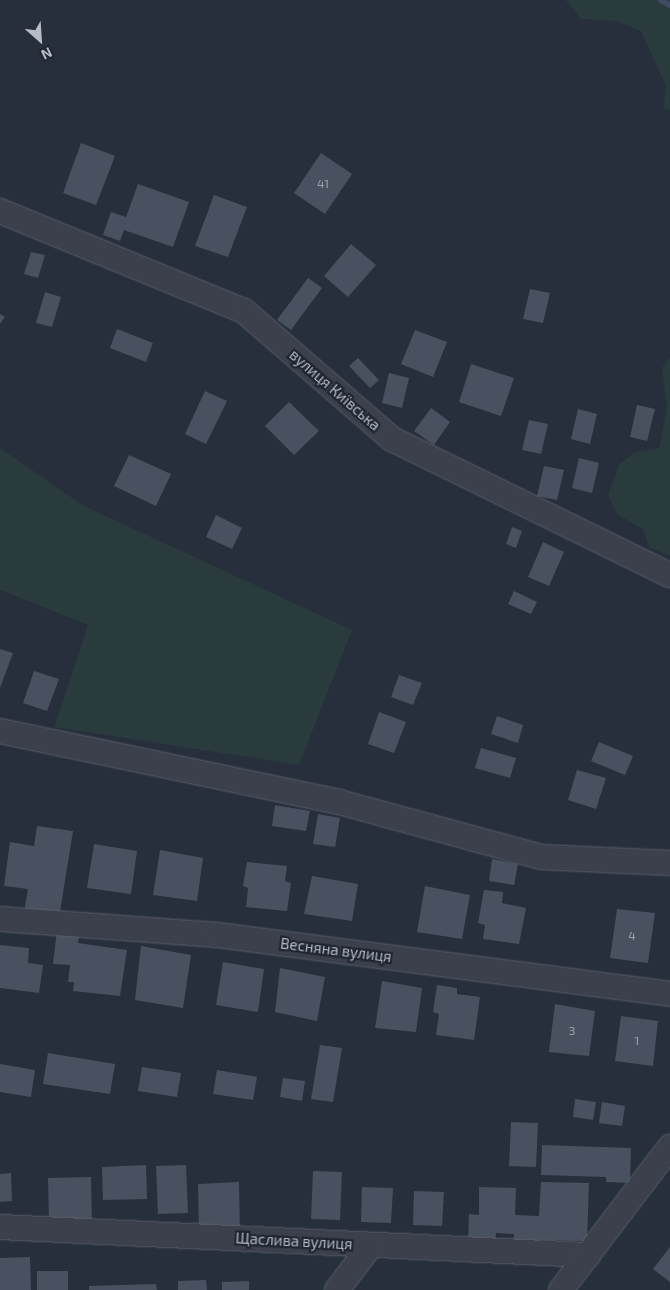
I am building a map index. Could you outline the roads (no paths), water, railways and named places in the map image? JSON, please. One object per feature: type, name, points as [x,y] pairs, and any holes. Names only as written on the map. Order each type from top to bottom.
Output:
[{"type":"street","name":"вулиця Київська","points":[[0,211],[244,311],[392,439],[670,575]]},
{"type":"street","points":[[0,731],[339,802],[541,857],[670,863]]},
{"type":"street","name":"Весняна вулиця","points":[[0,919],[217,935],[670,994]]},
{"type":"street","points":[[561,1290],[670,1147]]},
{"type":"street","name":"Щаслива вулиця","points":[[0,1227],[588,1255]]},
{"type":"street","points":[[337,1290],[371,1245]]},
{"type":"waterway","points":[[661,0],[670,5]]}]
